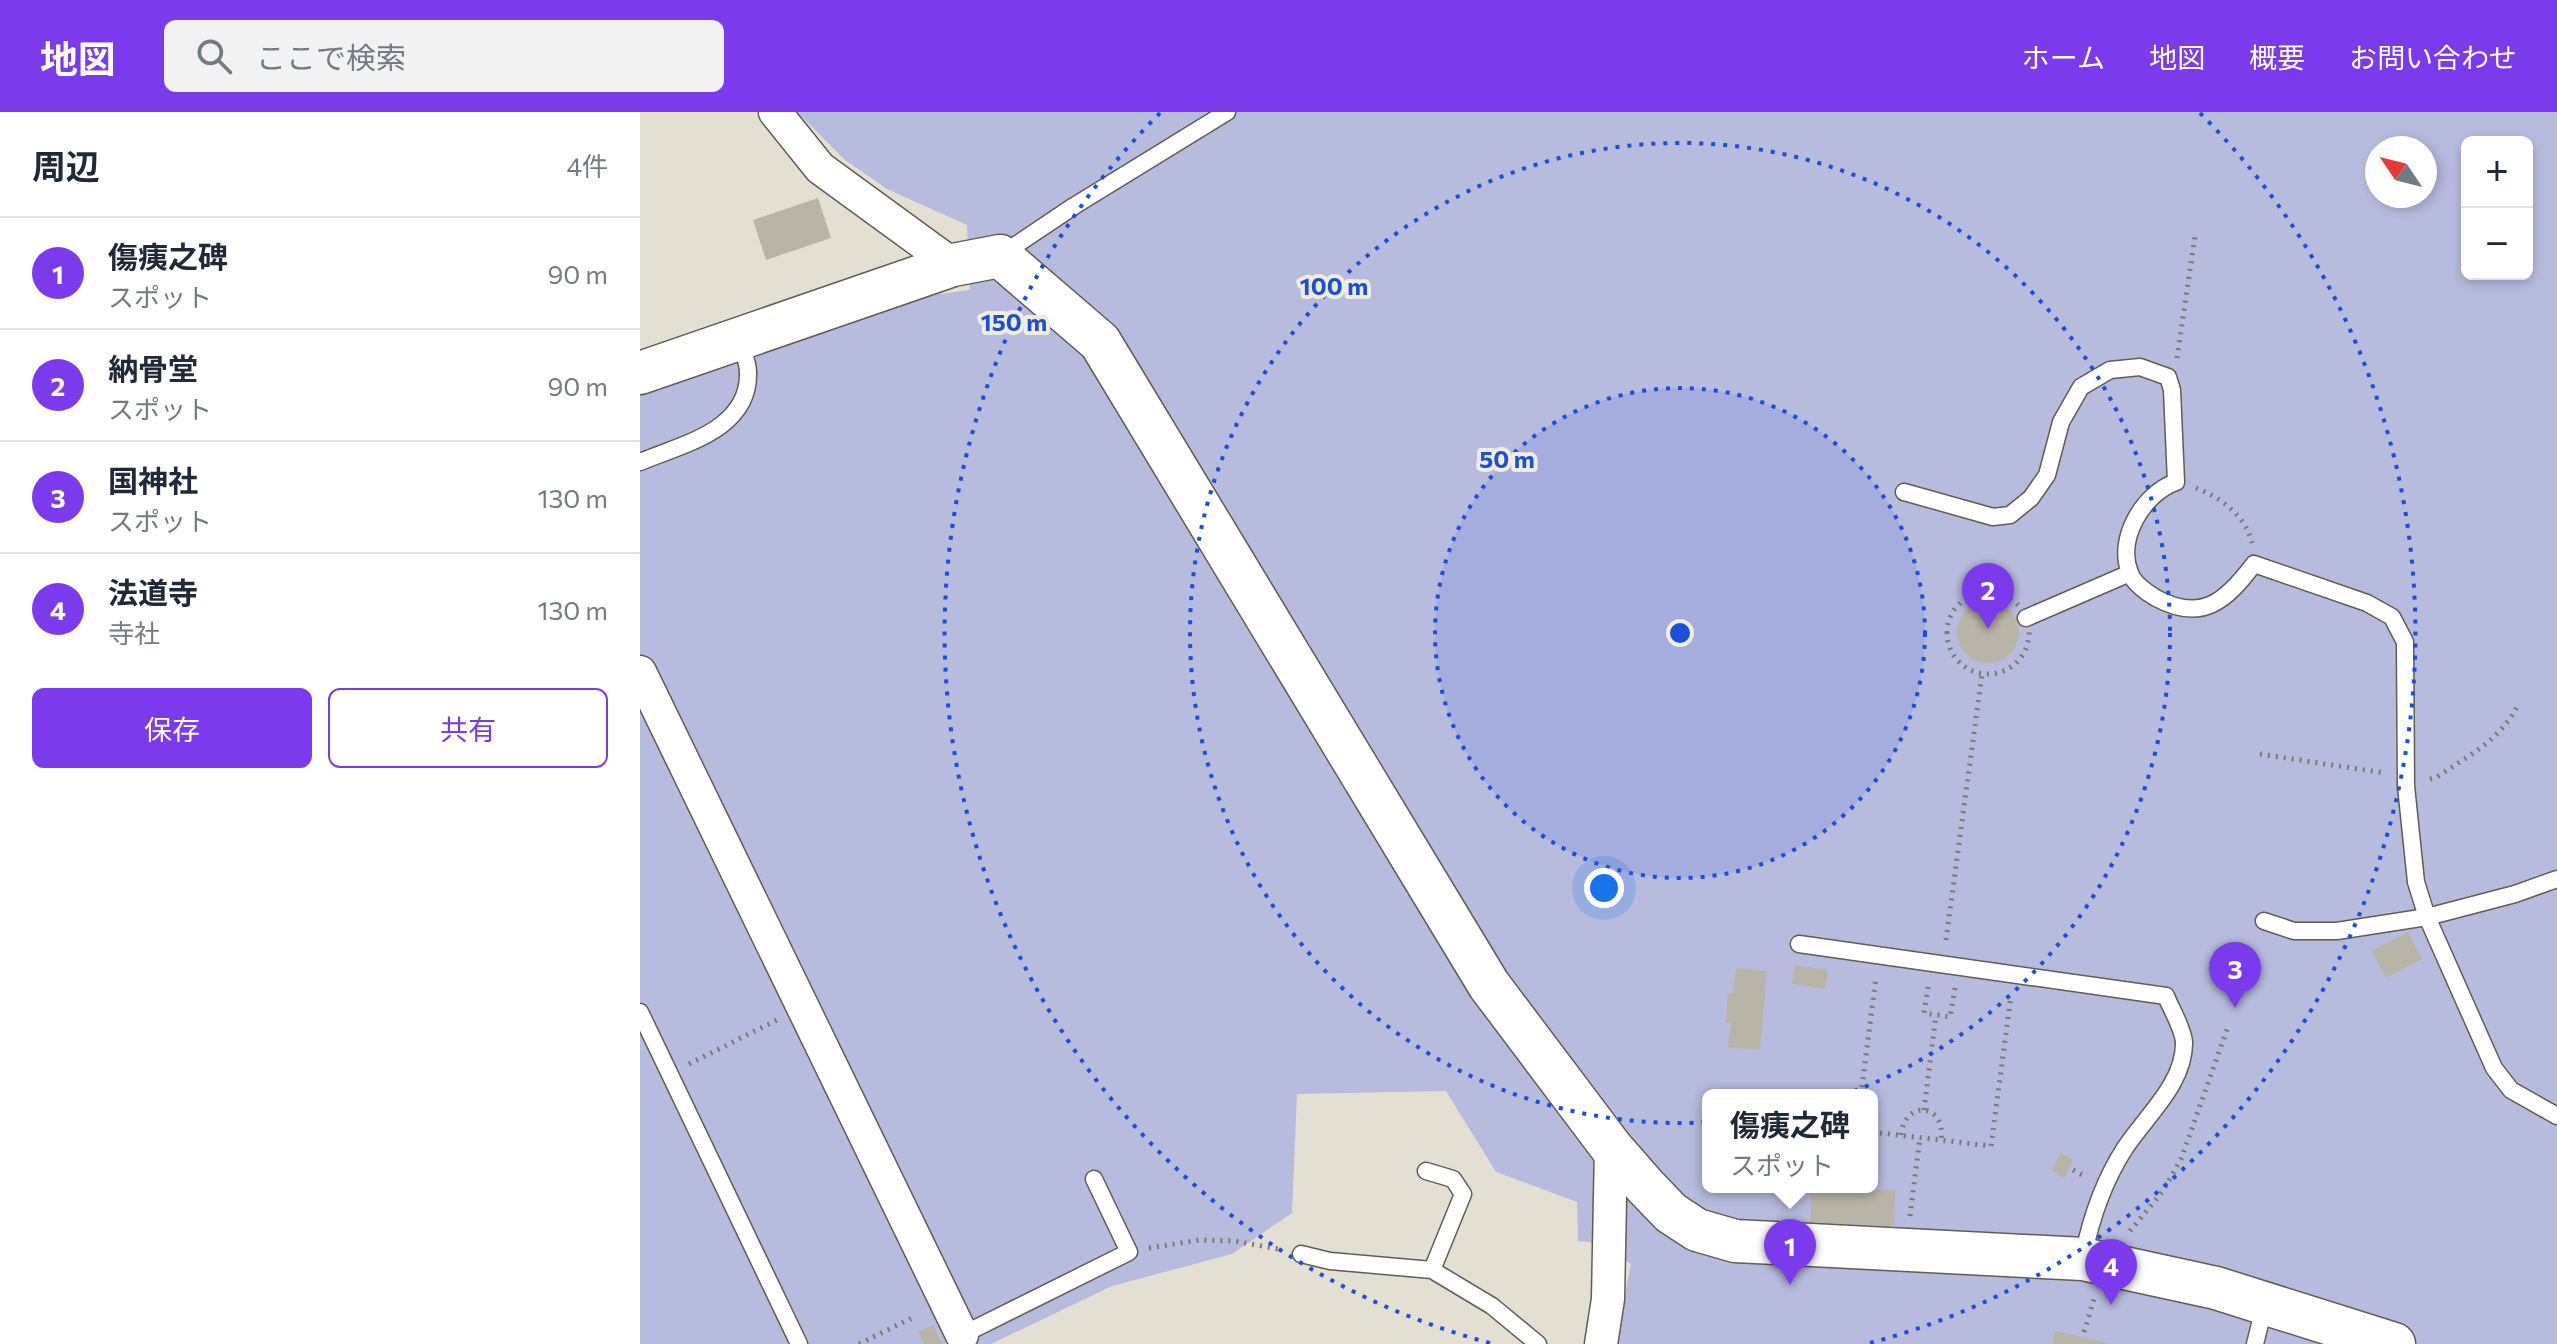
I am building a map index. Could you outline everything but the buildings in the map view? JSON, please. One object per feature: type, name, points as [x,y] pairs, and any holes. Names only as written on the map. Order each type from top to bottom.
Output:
[{"type":"street","points":[[775,112],[820,168],[953,265]]},
{"type":"street","points":[[640,373],[953,265],[1000,256],[1100,342],[1489,985],[1611,1147],[1671,1213],[1697,1230],[1735,1241],[2083,1259],[2216,1288],[2394,1344]]},
{"type":"street","points":[[640,672],[964,1339]]},
{"type":"street","points":[[1601,1344],[1608,1299],[1611,1147]]},
{"type":"lane","points":[[1000,256],[1074,206],[1227,112]]},
{"type":"lane","points":[[640,462],[709,434],[728,421],[746,395],[749,370],[739,340]]},
{"type":"lane","points":[[1904,492],[1993,517],[2010,515],[2031,498],[2047,475],[2061,422],[2081,387],[2110,370],[2140,367],[2168,377],[2172,390],[2176,482],[2161,487],[2135,518],[2127,549],[2130,573],[2144,591],[2168,605],[2194,610],[2216,604],[2236,587],[2254,564],[2367,603],[2392,617],[2405,642],[2406,781],[2416,882],[2427,917],[2494,1068],[2511,1090],[2557,1116]]},
{"type":"lane","points":[[2026,618],[2130,573]]},
{"type":"lane","points":[[2264,921],[2294,931],[2337,931],[2427,917],[2515,894],[2557,879]]},
{"type":"lane","points":[[1799,944],[2166,996],[2184,1040],[2180,1072],[2124,1149],[2091,1220],[2083,1259]]},
{"type":"lane","points":[[640,1012],[799,1344]]},
{"type":"lane","points":[[1426,1171],[1453,1179],[1463,1194],[1432,1270]]},
{"type":"lane","points":[[964,1339],[1129,1252],[1094,1179]]},
{"type":"lane","points":[[1301,1254],[1330,1261],[1432,1270],[1492,1306],[1538,1344]]},
{"type":"lane","points":[[2255,1344],[2266,1303]]},
{"type":"path","points":[[2168,377],[2179,355],[2195,236]]},
{"type":"path","points":[[2176,482],[2221,500],[2239,516],[2251,538],[2254,564]]},
{"type":"path","points":[[1997,592],[2010,597],[2020,606],[2029,632],[2027,646],[2010,668],[1982,674],[1958,662],[1947,639],[1947,625],[1960,602],[1971,594],[1997,592]]},
{"type":"path","points":[[1942,965],[1982,674]]},
{"type":"path","points":[[2260,754],[2406,781],[2437,777],[2501,733],[2519,703]]},
{"type":"path","points":[[1862,1089],[1879,956]]},
{"type":"path","points":[[1878,1133],[1991,1146],[2013,975]]},
{"type":"path","points":[[1927,997],[1924,1013],[1936,1015],[1950,1017],[1953,1001]]},
{"type":"path","points":[[670,1073],[804,1008]]},
{"type":"path","points":[[1924,1110],[1936,1015]]},
{"type":"path","points":[[2127,1234],[2163,1191],[2181,1159],[2229,1024]]},
{"type":"path","points":[[1901,1135],[1906,1118],[1924,1110],[1936,1115],[1940,1121],[1941,1140]]},
{"type":"path","points":[[1913,1187],[1920,1138]]},
{"type":"path","points":[[1129,1252],[1199,1240],[1235,1241],[1301,1254]]},
{"type":"path","points":[[859,1344],[946,1301]]},
{"type":"path","points":[[2084,1332],[2089,1316]]},
{"type":"shaded area","points":[[797,112],[2557,112],[2557,1344],[1615,1344],[1631,1264],[1599,1243],[1578,1241],[1577,1202],[1496,1172],[1446,1091],[1297,1094],[1292,1213],[1232,1254],[1112,1286],[991,1344],[640,1344],[640,393],[924,296],[970,290],[967,225],[887,189],[845,160]]},
{"type":"place","name":"納骨堂","points":[[1988,629]]},
{"type":"place","name":"国神社","points":[[2235,1008]]},
{"type":"place","name":"傷痍之碑","points":[[1790,1285]]},
{"type":"place","name":"法道寺","points":[[2111,1305]]}]
